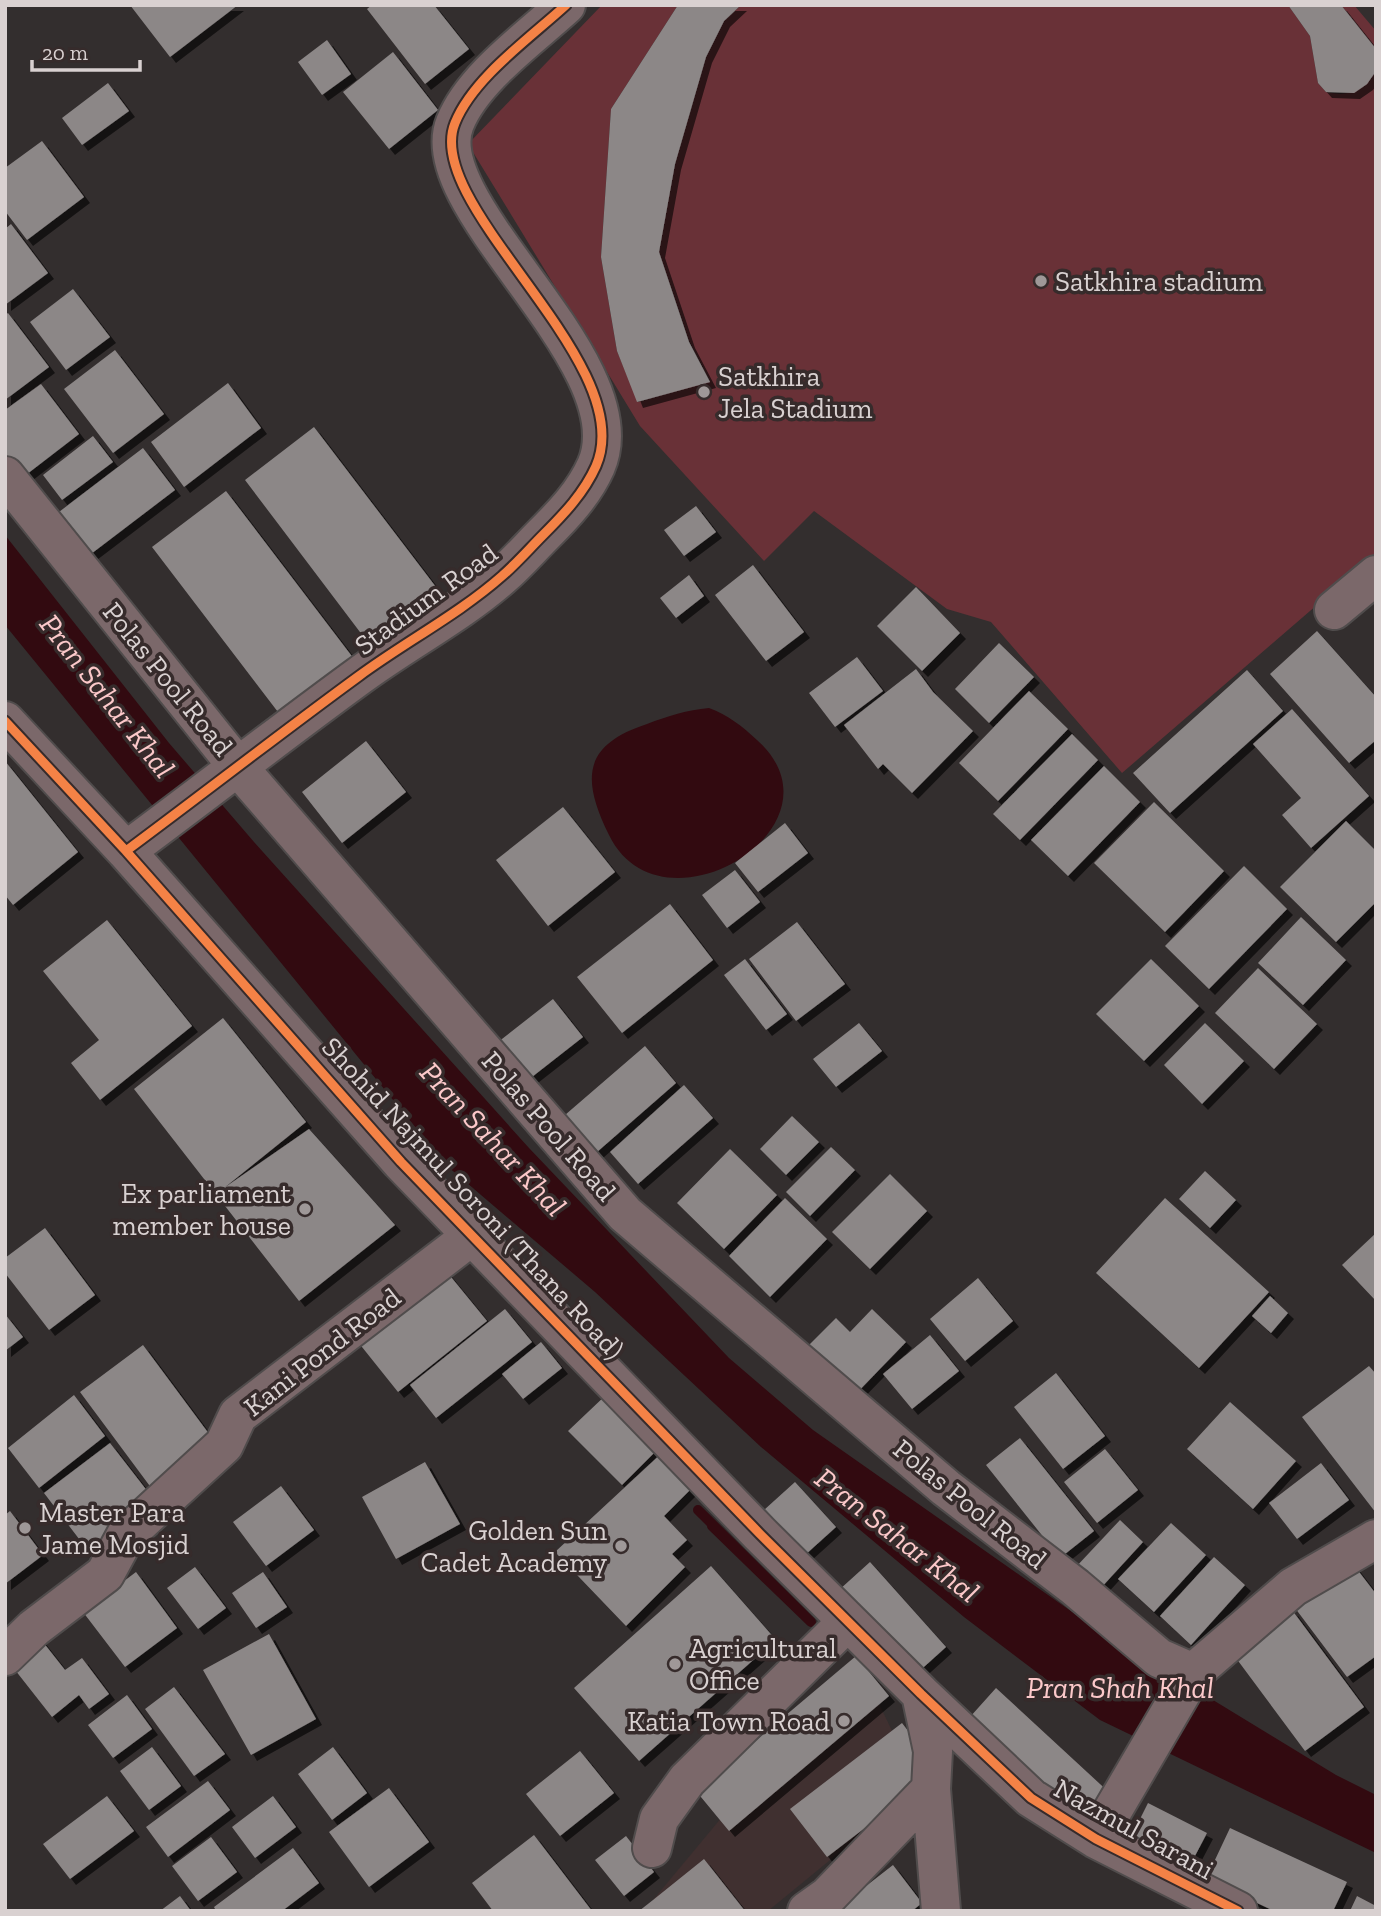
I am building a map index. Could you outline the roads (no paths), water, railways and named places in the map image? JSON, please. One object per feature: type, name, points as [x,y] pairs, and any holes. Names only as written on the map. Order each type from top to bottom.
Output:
[{"type":"street","name":"Stadium Road","points":[[126,851],[359,675],[501,577],[571,507],[597,464],[601,433],[596,404],[577,355],[471,202],[452,149],[454,125],[481,83],[566,5]]},
{"type":"street","name":"Polas Pool Road","points":[[5,476],[238,768],[625,1214],[946,1488],[1159,1658],[1193,1673]]},
{"type":"street","points":[[1334,610],[1376,575]]},
{"type":"street","name":"Shohid Najmul Soroni (Thana Road)","points":[[5,721],[126,851],[401,1162],[921,1694]]},
{"type":"street","name":"Kani Pond Road","points":[[5,1656],[34,1628],[105,1574],[126,1535],[224,1445],[238,1415],[473,1235]]},
{"type":"street","points":[[1096,1839],[1193,1673],[1293,1587],[1376,1539]]},
{"type":"street","points":[[652,1847],[659,1819],[687,1780],[848,1622]]},
{"type":"street","points":[[921,1694],[933,1751],[931,1789],[942,1911]]},
{"type":"street","name":"Nazmul Sarani","points":[[921,1694],[1031,1798],[1096,1839],[1238,1911]]},
{"type":"street","points":[[807,1911],[828,1896],[931,1789]]},
{"type":"water","name":"Pran Shah Khal","points":[[5,535],[169,743],[254,842],[529,1148],[729,1358],[813,1430],[1095,1628],[1336,1775],[1376,1795],[1376,1853],[1100,1720],[964,1617],[761,1447],[595,1292],[447,1166],[5,625]]},
{"type":"water","points":[[709,708],[734,721],[757,740],[780,773],[782,806],[766,836],[738,860],[704,875],[668,877],[634,865],[609,835],[594,797],[592,780],[599,753],[626,732],[670,716]]},
{"type":"waterway","points":[[698,1510],[811,1622],[712,1526]]},
{"type":"place","name":"Satkhira stadium","points":[[1041,281]]},
{"type":"place","name":"Satkhira Jela Stadium","points":[[704,392]]},
{"type":"place","name":"Ex parliament member house","points":[[305,1209]]},
{"type":"place","name":"Master Para Jame Mosjid","points":[[25,1528]]},
{"type":"place","name":"Golden Sun Cadet Academy","points":[[621,1546]]},
{"type":"place","name":"Agricultural Office","points":[[675,1664]]},
{"type":"place","name":"Katia Town Road","points":[[844,1721]]},
{"type":"water label","name":"Pran Sahar Khal","points":[[107,696]]},
{"type":"water label","name":"Pran Sahar Khal","points":[[493,1139]]},
{"type":"water label","name":"Pran Sahar Khal","points":[[897,1535]]}]
